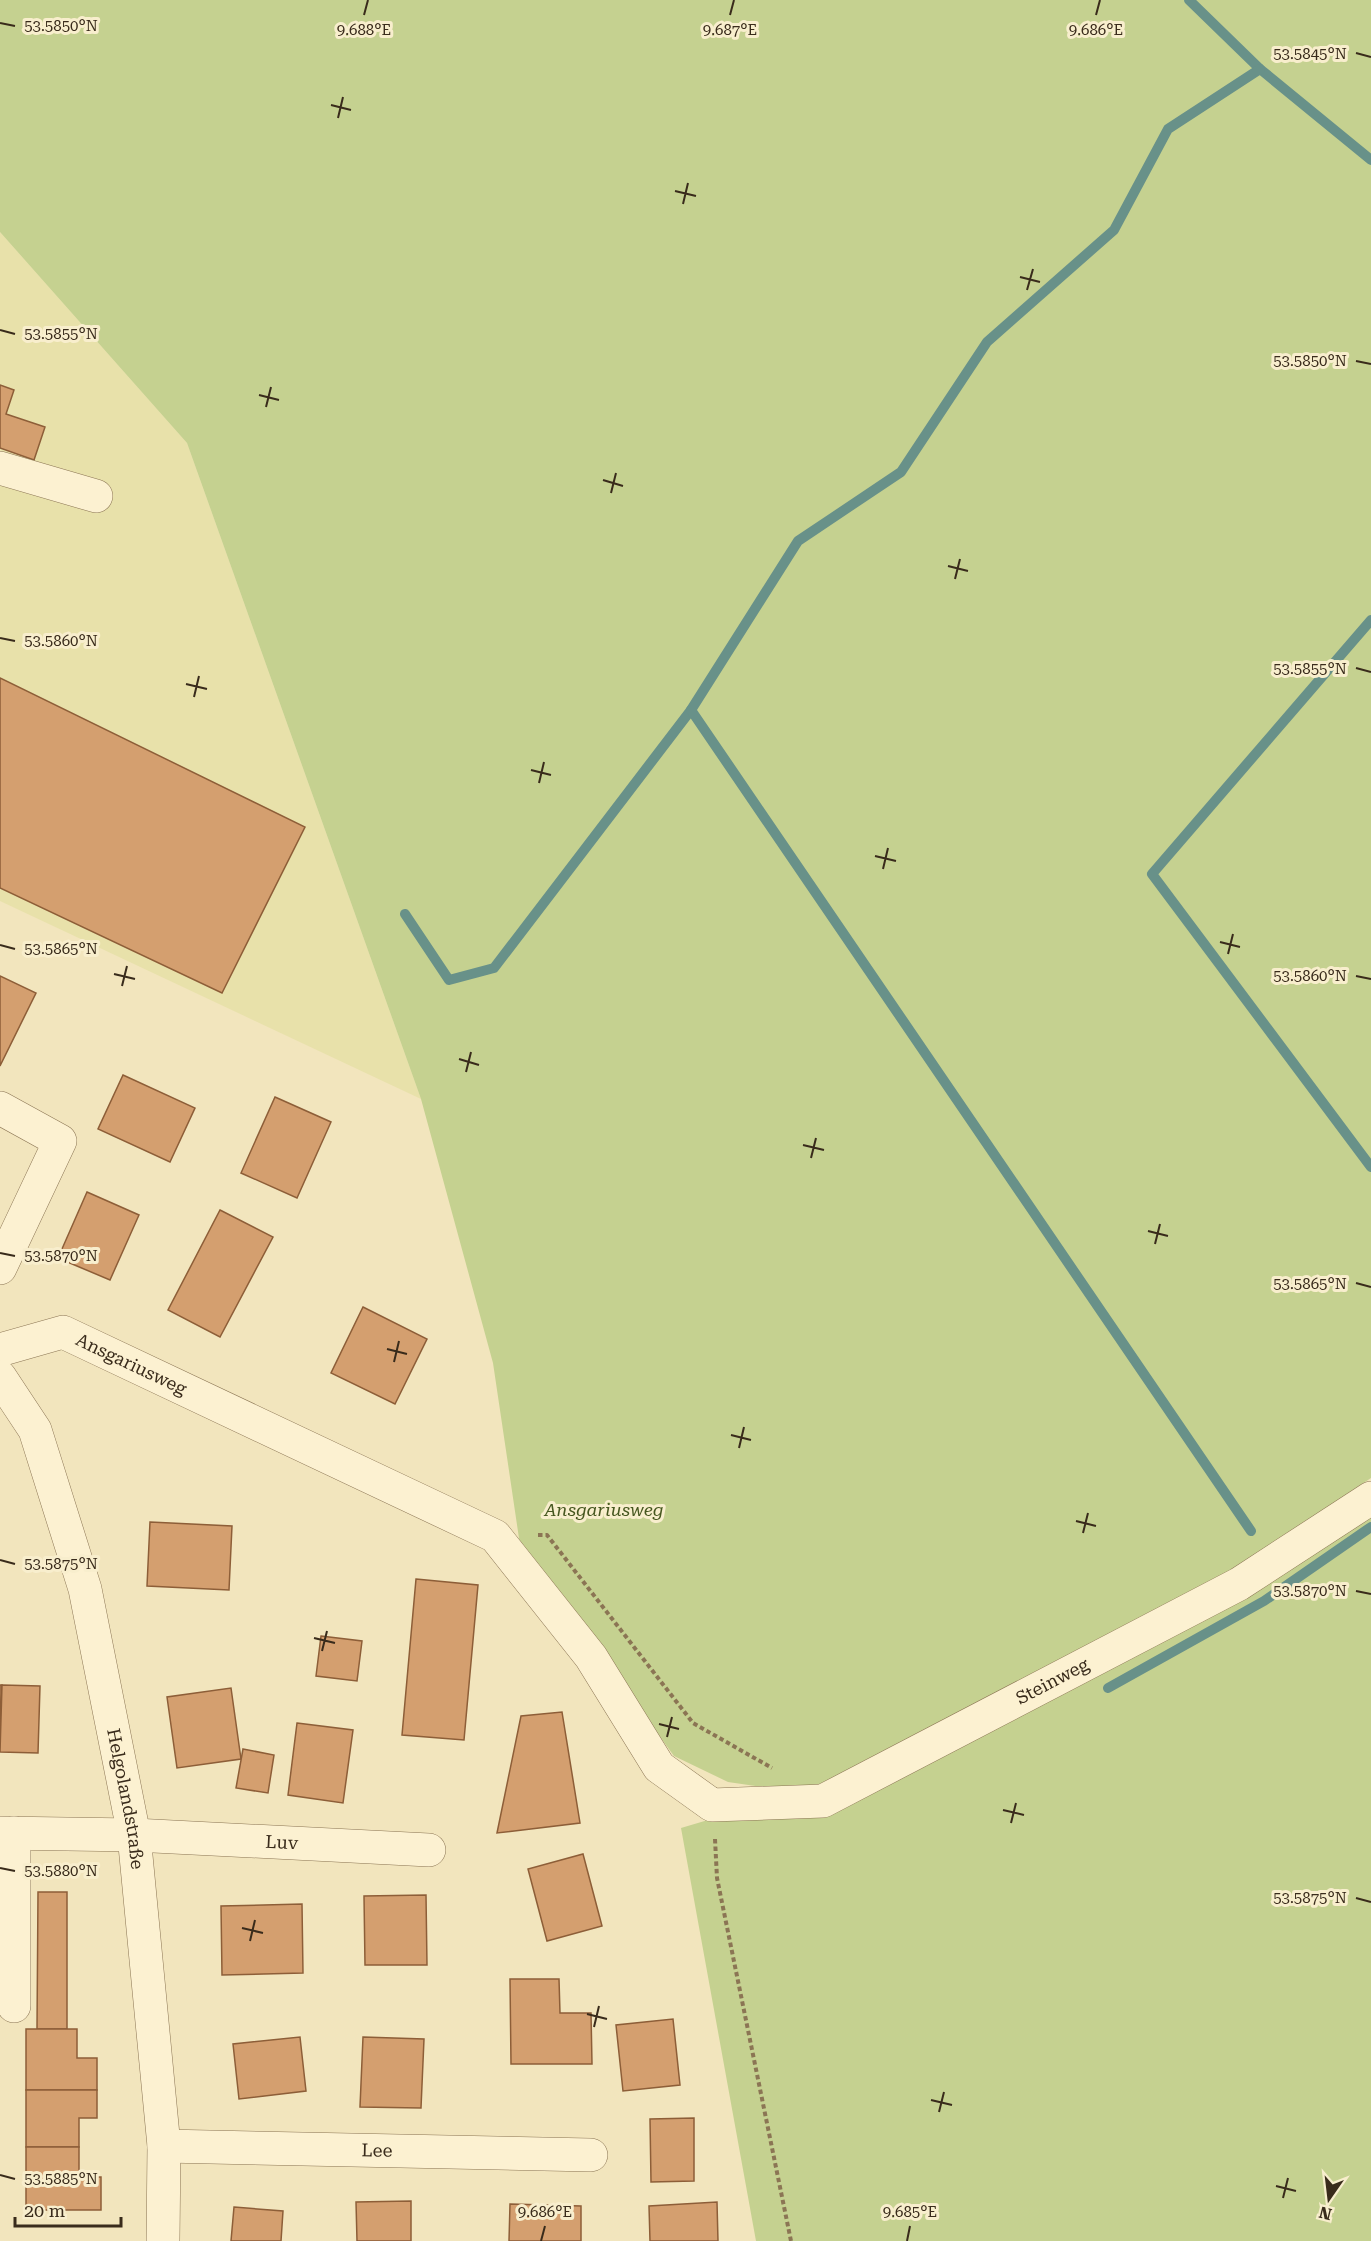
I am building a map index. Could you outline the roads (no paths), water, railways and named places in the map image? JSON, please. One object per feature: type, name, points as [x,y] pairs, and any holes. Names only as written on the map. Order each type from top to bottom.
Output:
[{"type":"street","points":[[0,468],[96,496]]},
{"type":"street","points":[[0,1108],[60,1141],[0,1268]]},
{"type":"street","name":"Ansgariusweg","points":[[0,1350],[63,1332],[495,1536],[591,1658],[659,1767],[712,1805]]},
{"type":"street","name":"Helgolandstraße","points":[[0,1377],[35,1430],[85,1588],[134,1835],[164,2146],[163,2241]]},
{"type":"street","name":"Steinweg","points":[[712,1805],[823,1801],[1239,1584],[1371,1498]]},
{"type":"street","points":[[7,1833],[14,2006]]},
{"type":"street","name":"Luv","points":[[7,1833],[134,1835],[429,1850]]},
{"type":"street","name":"Lee","points":[[164,2146],[591,2155]]},
{"type":"waterway","points":[[1189,0],[1260,69],[1371,160]]},
{"type":"waterway","points":[[1251,1531],[691,710],[798,541],[901,472],[987,342],[1114,230],[1168,129],[1260,69]]},
{"type":"waterway","points":[[1371,620],[1152,874],[1371,1167]]},
{"type":"waterway","points":[[405,914],[449,980],[494,968],[691,710]]},
{"type":"waterway","points":[[1108,1688],[1264,1601],[1371,1527]]}]
